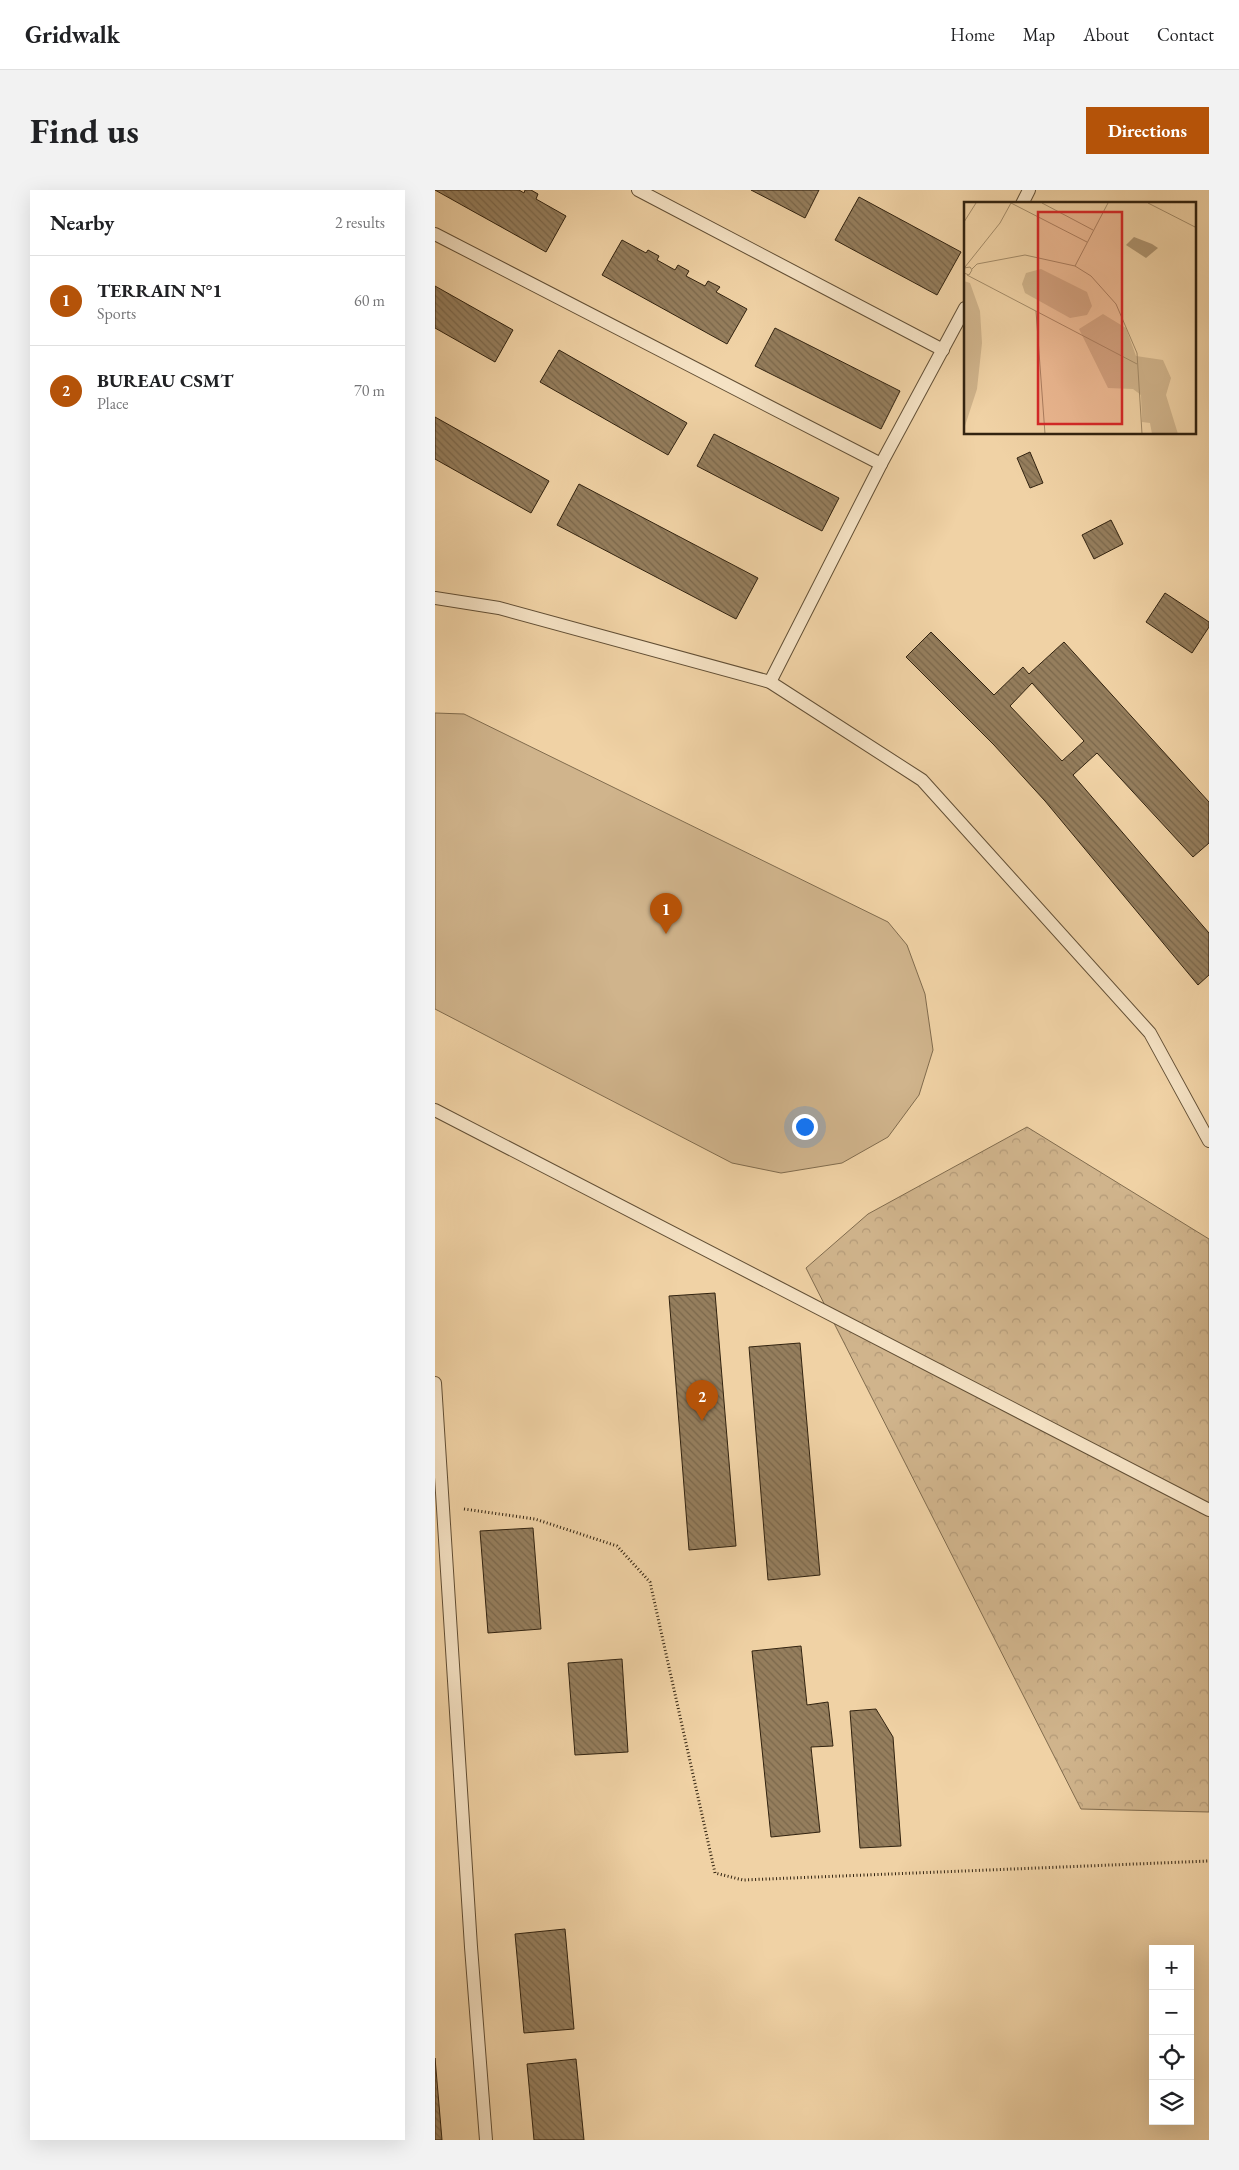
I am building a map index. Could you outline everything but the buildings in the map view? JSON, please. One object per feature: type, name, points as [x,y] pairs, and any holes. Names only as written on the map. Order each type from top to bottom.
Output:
[{"type":"lane","points":[[638,190],[943,350]]},
{"type":"lane","points":[[1023,202],[1029,190]]},
{"type":"lane","points":[[435,234],[881,464]]},
{"type":"lane","points":[[770,682],[881,464],[964,310]]},
{"type":"lane","points":[[435,598],[499,608],[770,682],[922,780],[1150,1033],[1209,1140]]},
{"type":"lane","points":[[435,1110],[1209,1510]]},
{"type":"lane","points":[[435,1383],[471,1947],[486,2140]]},
{"type":"path","points":[[443,1506],[535,1519],[617,1546],[651,1582],[715,1873],[743,1880],[1209,1861]]},
{"type":"green space","points":[[435,713],[464,714],[888,922],[907,945],[925,994],[933,1050],[919,1095],[888,1137],[842,1163],[781,1173],[732,1163],[435,1009]]},
{"type":"green space","points":[[1027,1127],[1209,1239],[1209,1812],[1081,1809],[806,1268],[868,1214]]},
{"type":"place","name":"TERRAIN N°1","points":[[666,934]]},
{"type":"place","name":"BUREAU CSMT","points":[[702,1421]]}]
